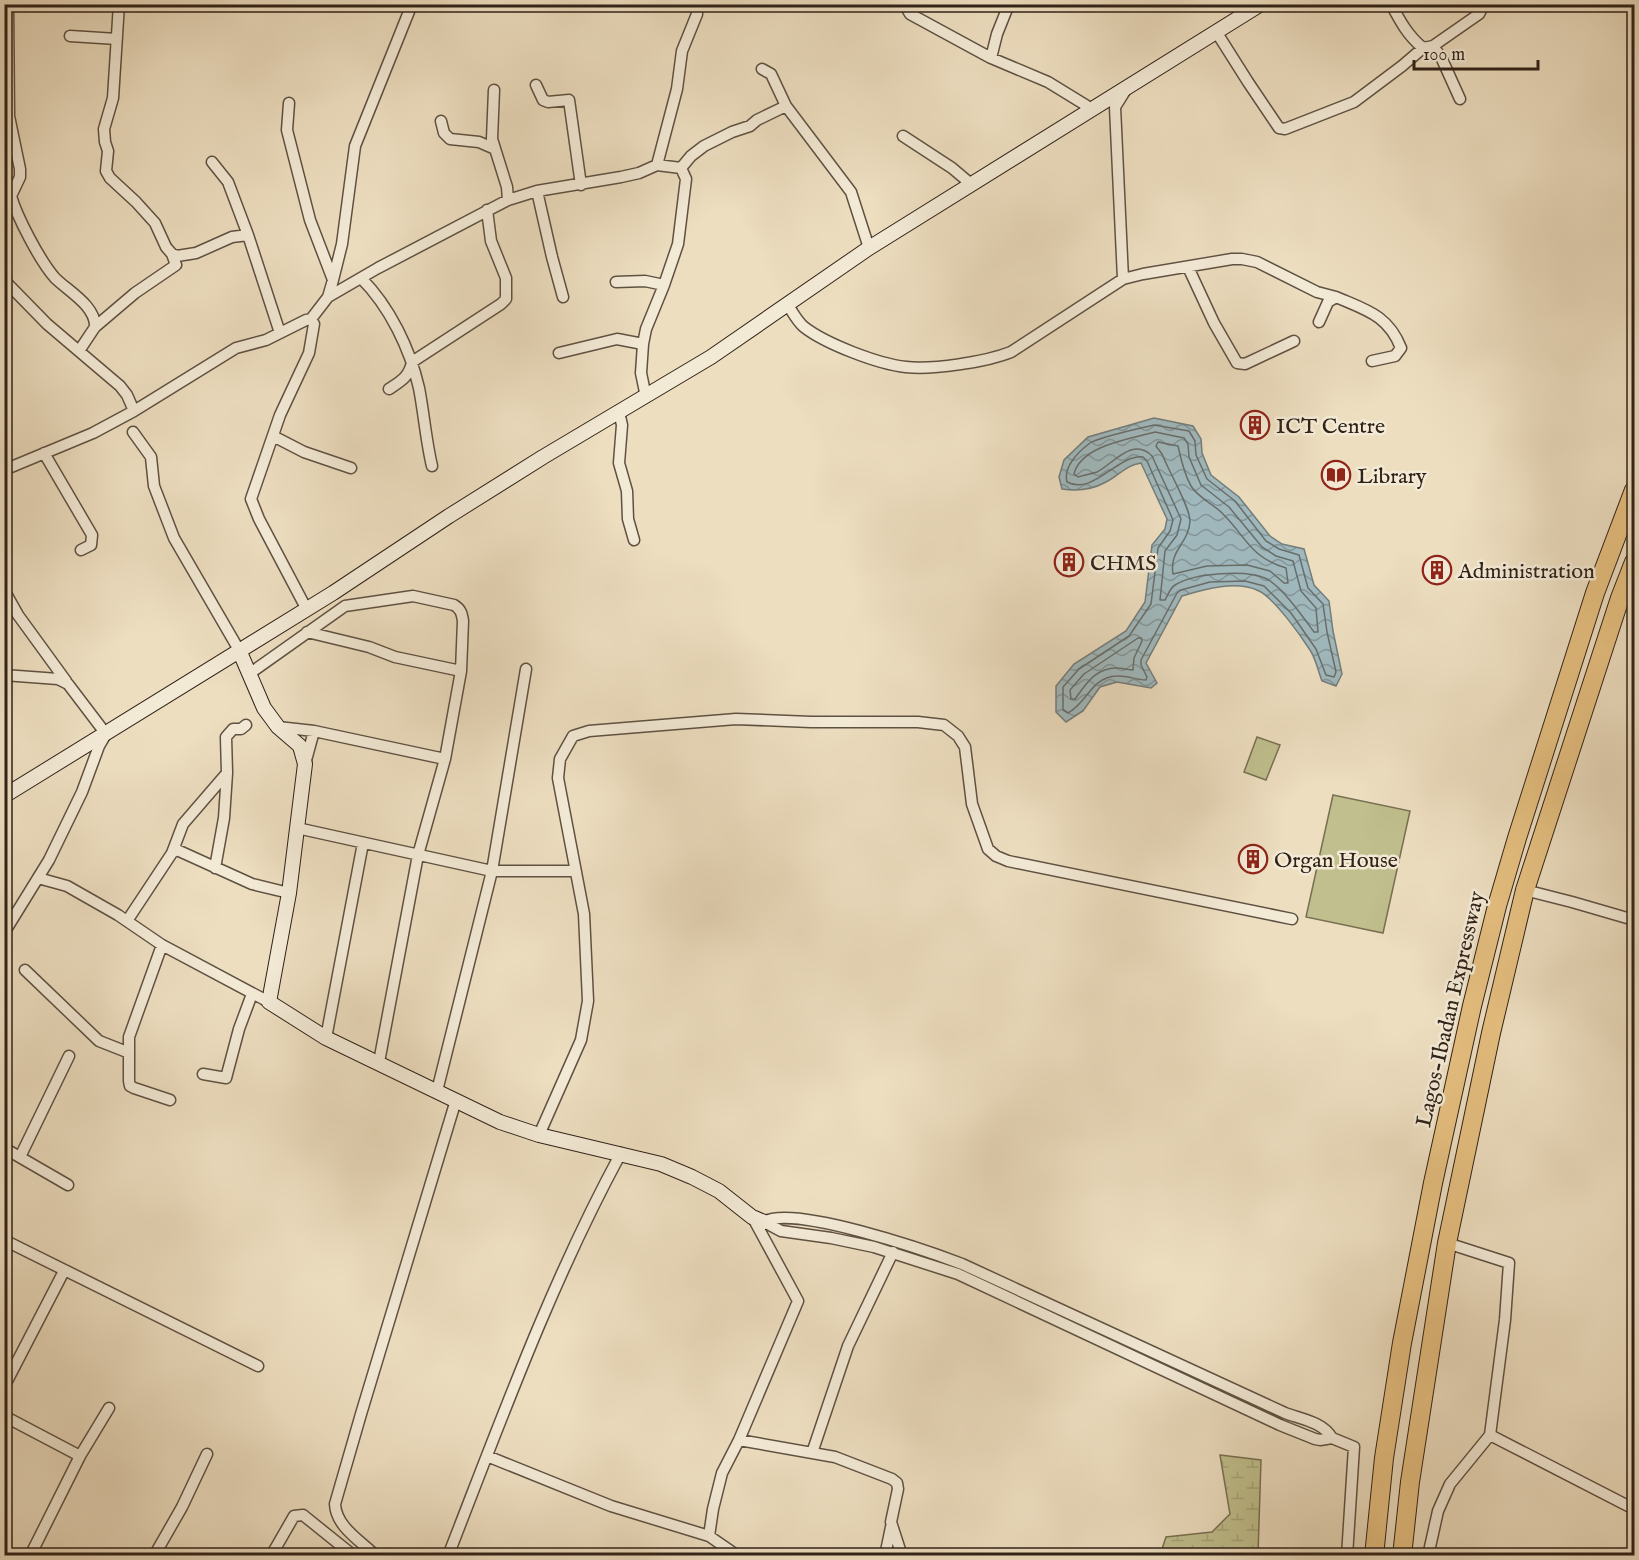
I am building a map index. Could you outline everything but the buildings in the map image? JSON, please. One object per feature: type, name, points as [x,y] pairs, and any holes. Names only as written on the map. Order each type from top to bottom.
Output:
[{"type":"highway","name":"Lagos-Ibadan Expressway","points":[[1374,1556],[1384,1458],[1402,1343],[1433,1183],[1472,1006],[1497,906],[1595,593],[1635,490]]},
{"type":"highway","name":"Lagos-Ibadan Expressway","points":[[1402,1556],[1410,1482],[1447,1243],[1491,1033],[1525,890],[1620,598],[1635,562]]},
{"type":"street","points":[[8,4],[9,116],[20,170],[20,177],[11,196],[14,208],[41,257],[55,277],[93,315],[95,327]]},
{"type":"street","points":[[78,351],[95,327],[135,293],[176,265],[154,224],[136,202],[117,186],[106,171],[108,151],[104,129],[113,98],[119,4]]},
{"type":"street","points":[[4,470],[93,433],[134,411],[236,348],[266,340],[311,319],[328,297],[333,280],[342,244],[355,146],[412,4]]},
{"type":"street","points":[[657,165],[677,89],[682,51],[697,14],[696,4]]},
{"type":"street","points":[[904,4],[910,14],[991,58],[1048,82],[1092,110]]},
{"type":"street","points":[[991,58],[997,34],[1009,4]]},
{"type":"street","points":[[4,796],[333,593],[543,457],[711,357],[869,248],[1217,33],[1260,4]]},
{"type":"street","points":[[1391,4],[1414,41],[1428,47],[1441,57],[1460,99]]},
{"type":"street","points":[[1217,33],[1279,128],[1285,129],[1354,102],[1428,47],[1479,14],[1485,5]]},
{"type":"street","points":[[70,36],[117,39]]},
{"type":"street","points":[[762,69],[771,74],[786,106],[851,192],[869,248]]},
{"type":"street","points":[[536,85],[543,100],[548,102],[569,100],[580,185]]},
{"type":"street","points":[[1123,279],[1115,107],[1130,87]]},
{"type":"street","points":[[494,90],[492,139],[507,187],[508,200]]},
{"type":"street","points":[[289,103],[287,130],[309,220],[333,280]]},
{"type":"street","points":[[681,168],[704,146],[750,126],[757,120],[786,106]]},
{"type":"street","points":[[441,121],[444,133],[450,139],[479,142],[495,149]]},
{"type":"street","points":[[903,136],[952,168],[971,184]]},
{"type":"street","points":[[212,162],[228,182],[280,333]]},
{"type":"street","points":[[328,297],[508,200],[537,191],[639,173],[657,165],[681,168]]},
{"type":"street","points":[[646,397],[641,374],[642,344],[678,244],[686,179],[681,168]]},
{"type":"street","points":[[537,191],[553,264],[563,297]]},
{"type":"street","points":[[389,389],[406,377],[410,372],[412,362],[501,304],[506,298],[506,278],[491,241],[487,210]]},
{"type":"street","points":[[172,254],[177,256],[196,253],[232,237],[248,235]]},
{"type":"street","points":[[788,305],[798,321],[806,328],[858,354],[890,365],[909,368],[947,365],[994,359],[1011,352],[1123,279],[1232,259],[1257,262],[1317,292],[1336,297],[1378,315],[1395,335],[1401,348],[1395,356],[1372,361]]},
{"type":"street","points":[[1188,267],[1214,323],[1237,363],[1245,364],[1294,341]]},
{"type":"street","points":[[361,278],[386,310],[412,362],[432,466]]},
{"type":"street","points":[[4,280],[78,351],[120,386],[134,411]]},
{"type":"street","points":[[616,282],[645,281],[664,285]]},
{"type":"street","points":[[1319,322],[1328,302],[1336,297]]},
{"type":"street","points":[[306,608],[252,502],[254,487],[280,415],[309,353],[314,324],[311,319]]},
{"type":"street","points":[[559,353],[618,339],[642,344]]},
{"type":"street","points":[[619,412],[622,425],[619,463],[627,491],[627,519],[634,540]]},
{"type":"street","points":[[132,432],[151,457],[154,486],[159,504],[174,538],[239,650],[264,708],[278,727],[300,746],[305,764]]},
{"type":"street","points":[[273,436],[304,452],[351,468]]},
{"type":"street","points":[[44,453],[92,535],[91,545],[81,550]]},
{"type":"street","points":[[4,590],[18,615],[106,734]]},
{"type":"street","points":[[249,674],[345,606],[413,596],[454,605],[462,613],[460,671],[445,759],[418,855],[380,1062]]},
{"type":"street","points":[[307,632],[369,647],[395,657],[460,671]]},
{"type":"street","points":[[437,1091],[492,871],[526,669]]},
{"type":"street","points":[[4,675],[58,679],[68,684]]},
{"type":"street","points":[[539,1135],[581,1040],[587,1010],[584,914],[558,778],[560,759],[573,736],[590,730],[736,719],[944,724],[958,736],[965,747],[976,819],[988,849],[996,856],[1008,861],[1102,882],[1292,919]]},
{"type":"street","points":[[214,868],[224,818],[227,773],[226,737],[233,729],[241,729],[246,725]]},
{"type":"street","points":[[278,727],[314,731],[445,759]]},
{"type":"street","points":[[269,1002],[289,893],[305,764],[314,731]]},
{"type":"street","points":[[4,933],[38,878],[72,813],[106,734]]},
{"type":"street","points":[[128,921],[172,853],[183,824],[227,773]]},
{"type":"street","points":[[297,828],[492,871],[575,871]]},
{"type":"street","points":[[326,1038],[363,843]]},
{"type":"street","points":[[172,853],[177,850],[183,852],[252,884],[289,893]]},
{"type":"street","points":[[38,878],[67,886],[128,921],[162,945],[269,1002],[326,1038],[380,1062],[500,1122],[539,1135],[661,1164],[719,1191],[758,1220],[781,1231],[831,1238],[893,1252],[958,1274],[1280,1425],[1315,1438],[1332,1438],[1354,1447],[1347,1556]]},
{"type":"street","points":[[1525,890],[1635,920]]},
{"type":"street","points":[[162,945],[129,1037],[128,1052],[130,1086],[170,1100]]},
{"type":"street","points":[[25,970],[99,1041],[128,1052]]},
{"type":"street","points":[[203,1074],[226,1078],[239,1029],[252,994]]},
{"type":"street","points":[[20,1157],[69,1056]]},
{"type":"street","points":[[376,1556],[341,1524],[336,1514],[335,1504],[360,1414],[456,1100]]},
{"type":"street","points":[[5,1151],[20,1157],[68,1185]]},
{"type":"street","points":[[448,1556],[551,1295],[590,1210],[621,1153]]},
{"type":"street","points":[[758,1220],[783,1216],[845,1228],[915,1246],[962,1264],[1285,1413],[1320,1425],[1332,1438]]},
{"type":"street","points":[[709,1536],[722,1473],[739,1440],[798,1301],[758,1220]]},
{"type":"street","points":[[4,1240],[258,1365]]},
{"type":"street","points":[[1428,1556],[1435,1521],[1450,1484],[1490,1436],[1505,1320],[1509,1263],[1447,1243]]},
{"type":"street","points":[[812,1453],[848,1346],[893,1252]]},
{"type":"street","points":[[4,1387],[64,1271]]},
{"type":"street","points":[[30,1556],[80,1456],[110,1408]]},
{"type":"street","points":[[4,1416],[80,1456]]},
{"type":"street","points":[[1490,1436],[1635,1509]]},
{"type":"street","points":[[739,1440],[835,1457],[892,1479],[897,1483],[898,1489],[885,1556]]},
{"type":"street","points":[[154,1556],[182,1507],[207,1454]]},
{"type":"street","points":[[487,1456],[611,1506],[709,1536],[738,1556]]},
{"type":"street","points":[[271,1556],[294,1516],[303,1515],[354,1556]]},
{"type":"street","points":[[891,1526],[902,1556]]},
{"type":"green space","points":[[1257,737],[1280,745],[1266,780],[1244,772]]},
{"type":"green space","points":[[1333,795],[1410,811],[1383,933],[1306,917]]},
{"type":"green space","points":[[1220,1455],[1261,1460],[1258,1555],[1176,1555],[1162,1549],[1166,1537],[1212,1532],[1230,1514]]},
{"type":"water","points":[[1154,418],[1193,426],[1201,439],[1202,453],[1211,475],[1239,497],[1270,536],[1282,544],[1304,549],[1314,585],[1329,601],[1342,674],[1336,686],[1322,681],[1310,650],[1287,618],[1265,595],[1240,586],[1220,587],[1182,596],[1146,663],[1157,683],[1151,688],[1117,682],[1100,687],[1083,711],[1066,722],[1056,712],[1056,686],[1074,664],[1126,631],[1145,602],[1152,545],[1165,529],[1167,519],[1141,463],[1130,466],[1109,480],[1089,489],[1073,490],[1062,489],[1059,477],[1064,460],[1088,437]]},
{"type":"place","name":"ICT Centre","points":[[1255,425]]},
{"type":"place","name":"Library","points":[[1336,475]]},
{"type":"place","name":"CHMS","points":[[1069,562]]},
{"type":"place","name":"Administration","points":[[1437,570]]},
{"type":"place","name":"Organ House","points":[[1253,859]]}]
